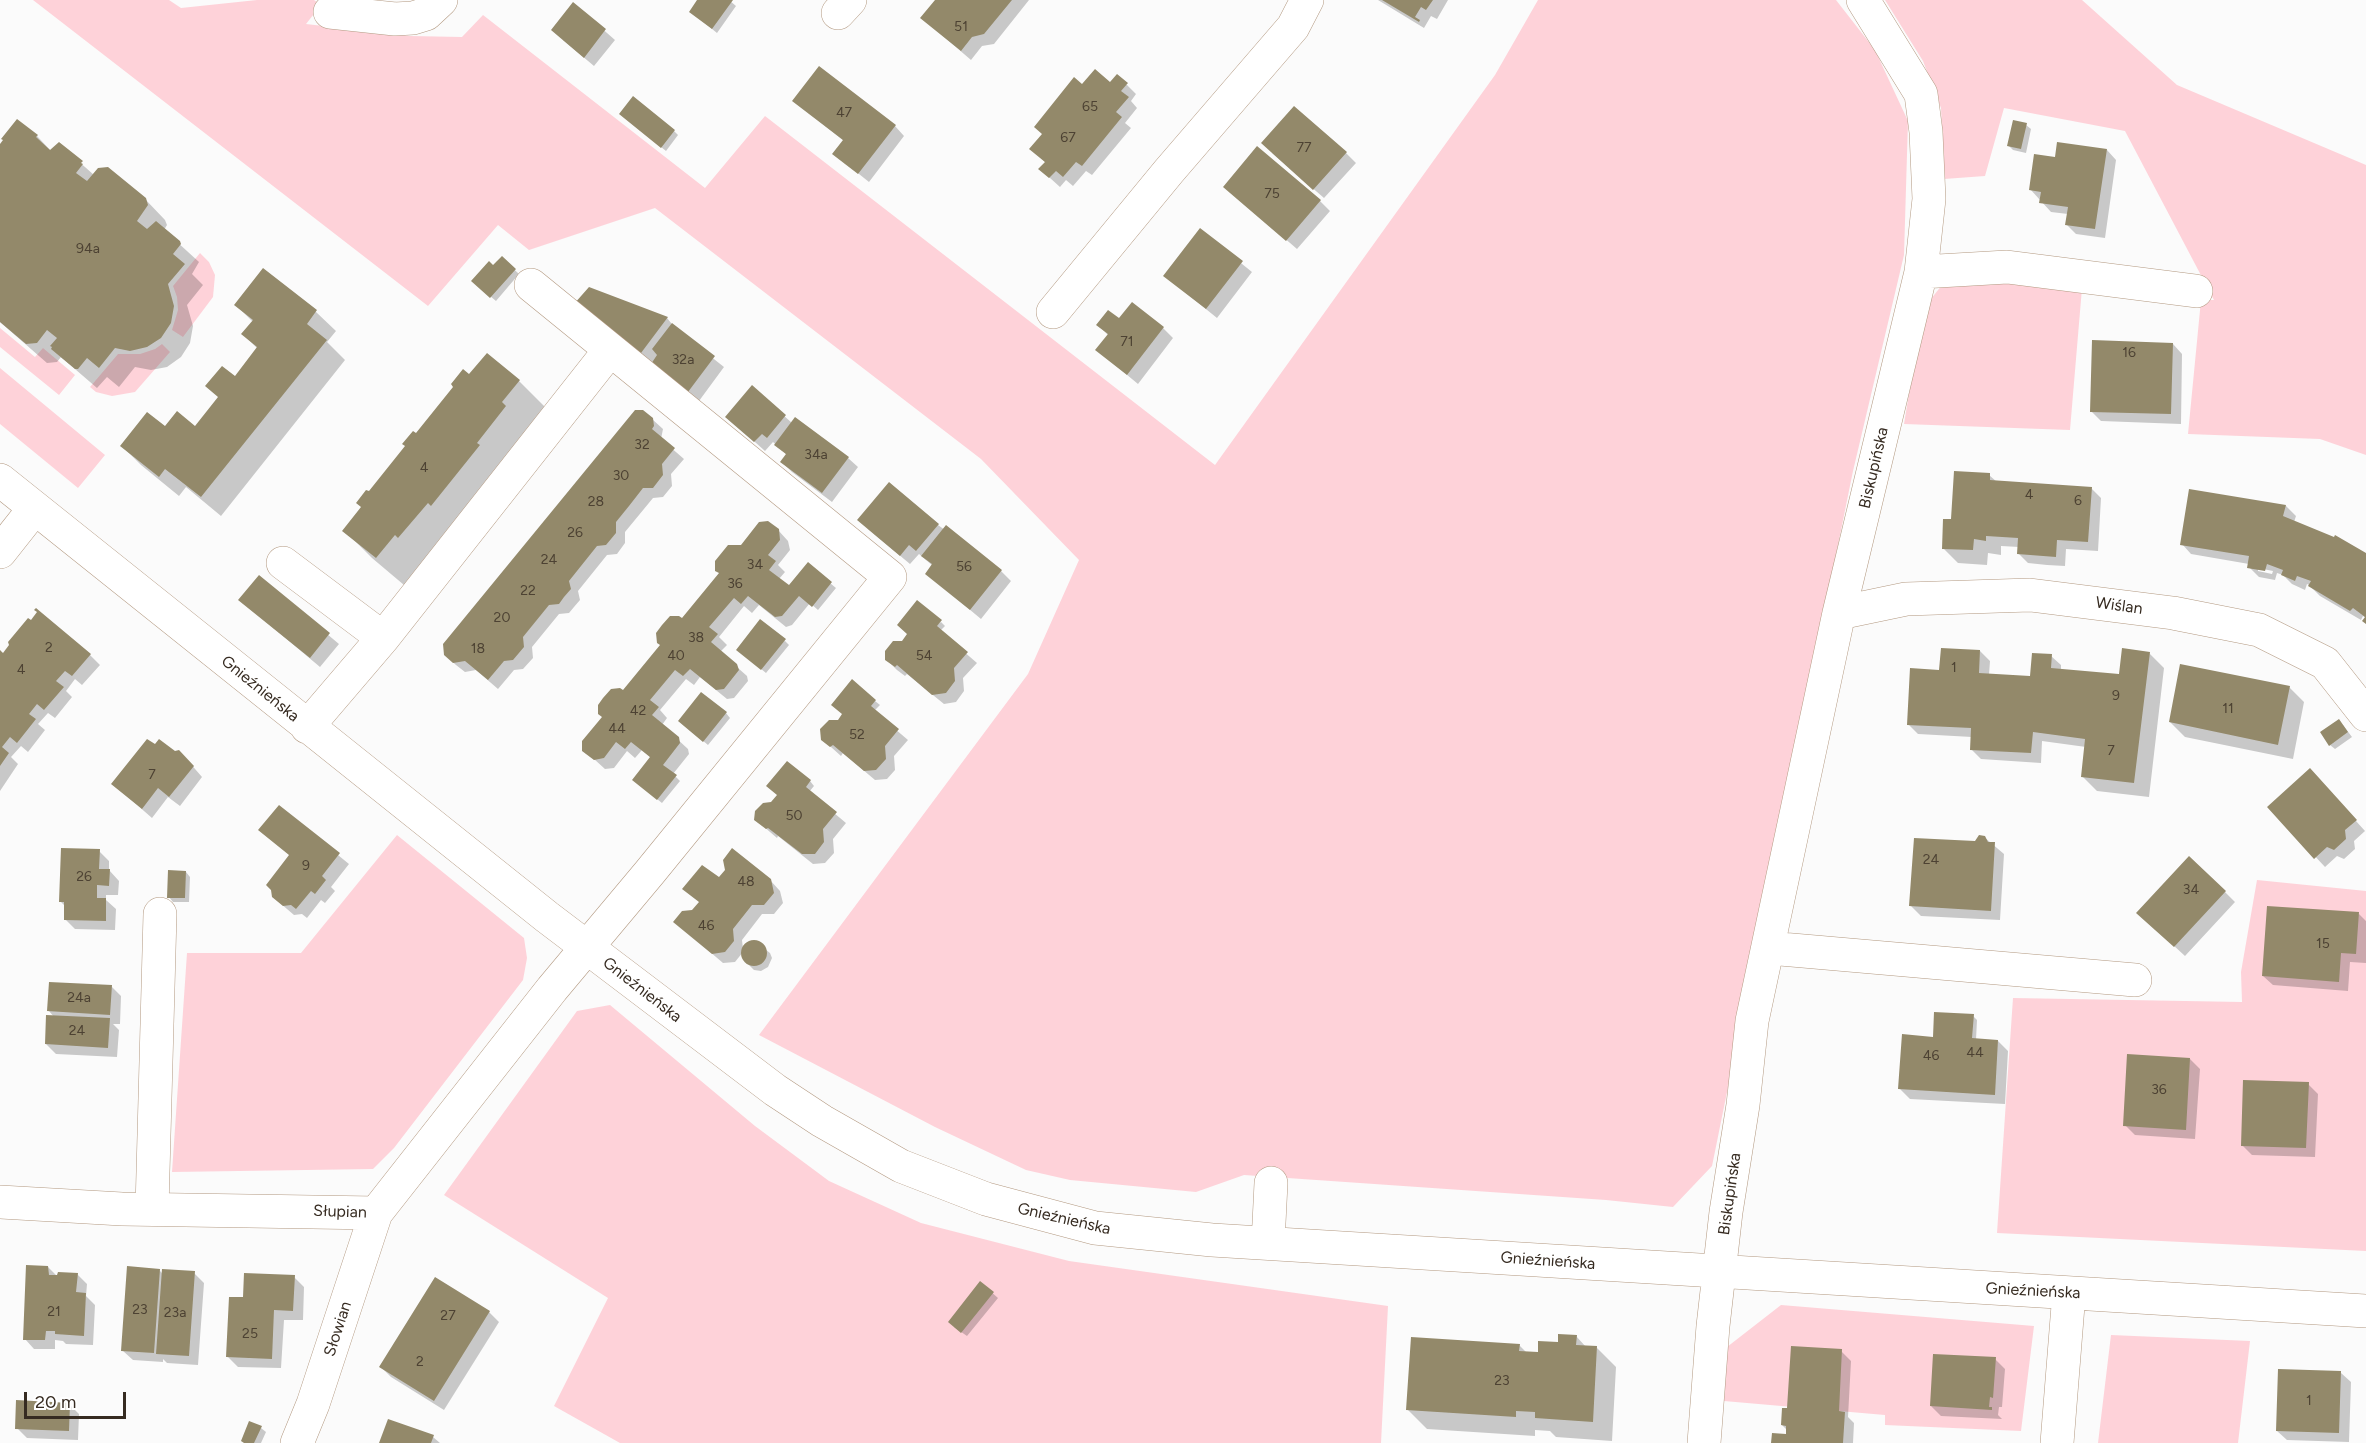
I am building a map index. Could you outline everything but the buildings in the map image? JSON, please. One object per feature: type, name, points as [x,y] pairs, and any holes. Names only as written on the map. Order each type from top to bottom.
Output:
[{"type":"street","points":[[330,12],[395,19],[413,18],[426,14],[441,0]]},
{"type":"street","points":[[1053,312],[1169,171],[1293,27],[1307,0]]},
{"type":"street","name":"Biskupińska","points":[[1704,1443],[1713,1326],[1752,1021],[1839,613],[1921,272],[1929,199],[1922,94],[1863,0]]},
{"type":"street","points":[[1921,272],[2007,267],[2196,291]]},
{"type":"street","points":[[307,727],[383,638],[610,350],[531,285]]},
{"type":"street","name":"Słupian","points":[[0,1202],[152,1209],[376,1213],[586,947],[650,872],[890,577],[610,350]]},
{"type":"street","name":"Gnieźnieńska","points":[[0,480],[307,727],[586,947],[775,1090],[822,1121],[902,1166],[986,1199],[1095,1228],[1212,1240],[2366,1311]]},
{"type":"street","points":[[0,552],[34,509]]},
{"type":"street","points":[[283,562],[383,638]]},
{"type":"street","name":"Wiślan","points":[[1839,613],[1906,600],[2030,594],[2173,613],[2259,630],[2325,663],[2366,715]]},
{"type":"street","points":[[152,1209],[160,914]]},
{"type":"street","points":[[1769,948],[2135,980]]},
{"type":"street","points":[[1268,1243],[1271,1184]]},
{"type":"street","name":"Słowian","points":[[297,1443],[314,1404],[376,1213]]},
{"type":"street","points":[[2057,1443],[2069,1293]]},
{"type":"shaded area","points":[[33,0],[169,0],[181,8],[257,0],[314,0],[321,5],[306,24],[410,36],[462,37],[483,15],[705,188],[765,116],[1215,465],[1495,75],[1538,0],[1836,0],[1875,50],[1908,121],[1904,255],[1853,471],[1712,1166],[1673,1207],[1606,1200],[1244,1175],[1196,1192],[1070,1180],[1026,1170],[935,1127],[759,1035],[1028,674],[1079,560],[981,459],[655,208],[529,250],[498,225],[428,306]]},
{"type":"shaded area","points":[[1885,0],[2082,0],[2177,85],[2366,165],[2366,455],[2320,439],[2188,434],[2201,300],[2214,300],[2125,131],[2004,108],[1985,176],[1944,179],[1941,108],[1923,61]]},
{"type":"shaded area","points":[[200,253],[209,262],[215,275],[213,297],[183,337],[172,330],[178,310],[173,286]]},
{"type":"shaded area","points":[[2005,280],[2082,288],[2070,430],[1904,424],[1923,309],[1942,285]]},
{"type":"shaded area","points":[[0,328],[35,357],[43,348],[75,375],[59,395],[0,347]]},
{"type":"shaded area","points":[[162,344],[170,352],[135,392],[112,396],[96,392],[90,387],[118,354],[140,354]]},
{"type":"shaded area","points":[[0,368],[105,455],[78,488],[0,424]]},
{"type":"shaded area","points":[[397,835],[524,938],[527,958],[523,980],[394,1148],[373,1169],[172,1172],[187,953],[301,953]]},
{"type":"shaded area","points":[[2257,880],[2366,891],[2366,1251],[1997,1233],[2013,998],[2242,1002],[2241,972]]},
{"type":"shaded area","points":[[610,1005],[755,1126],[829,1181],[921,1223],[1069,1261],[1388,1306],[1381,1443],[620,1443],[554,1406],[608,1298],[444,1195],[577,1011]]},
{"type":"shaded area","points":[[1781,1305],[2034,1326],[2021,1431],[1885,1425],[1885,1415],[1724,1401],[1727,1347]]},
{"type":"shaded area","points":[[2111,1335],[2250,1341],[2238,1443],[2098,1443]]}]
